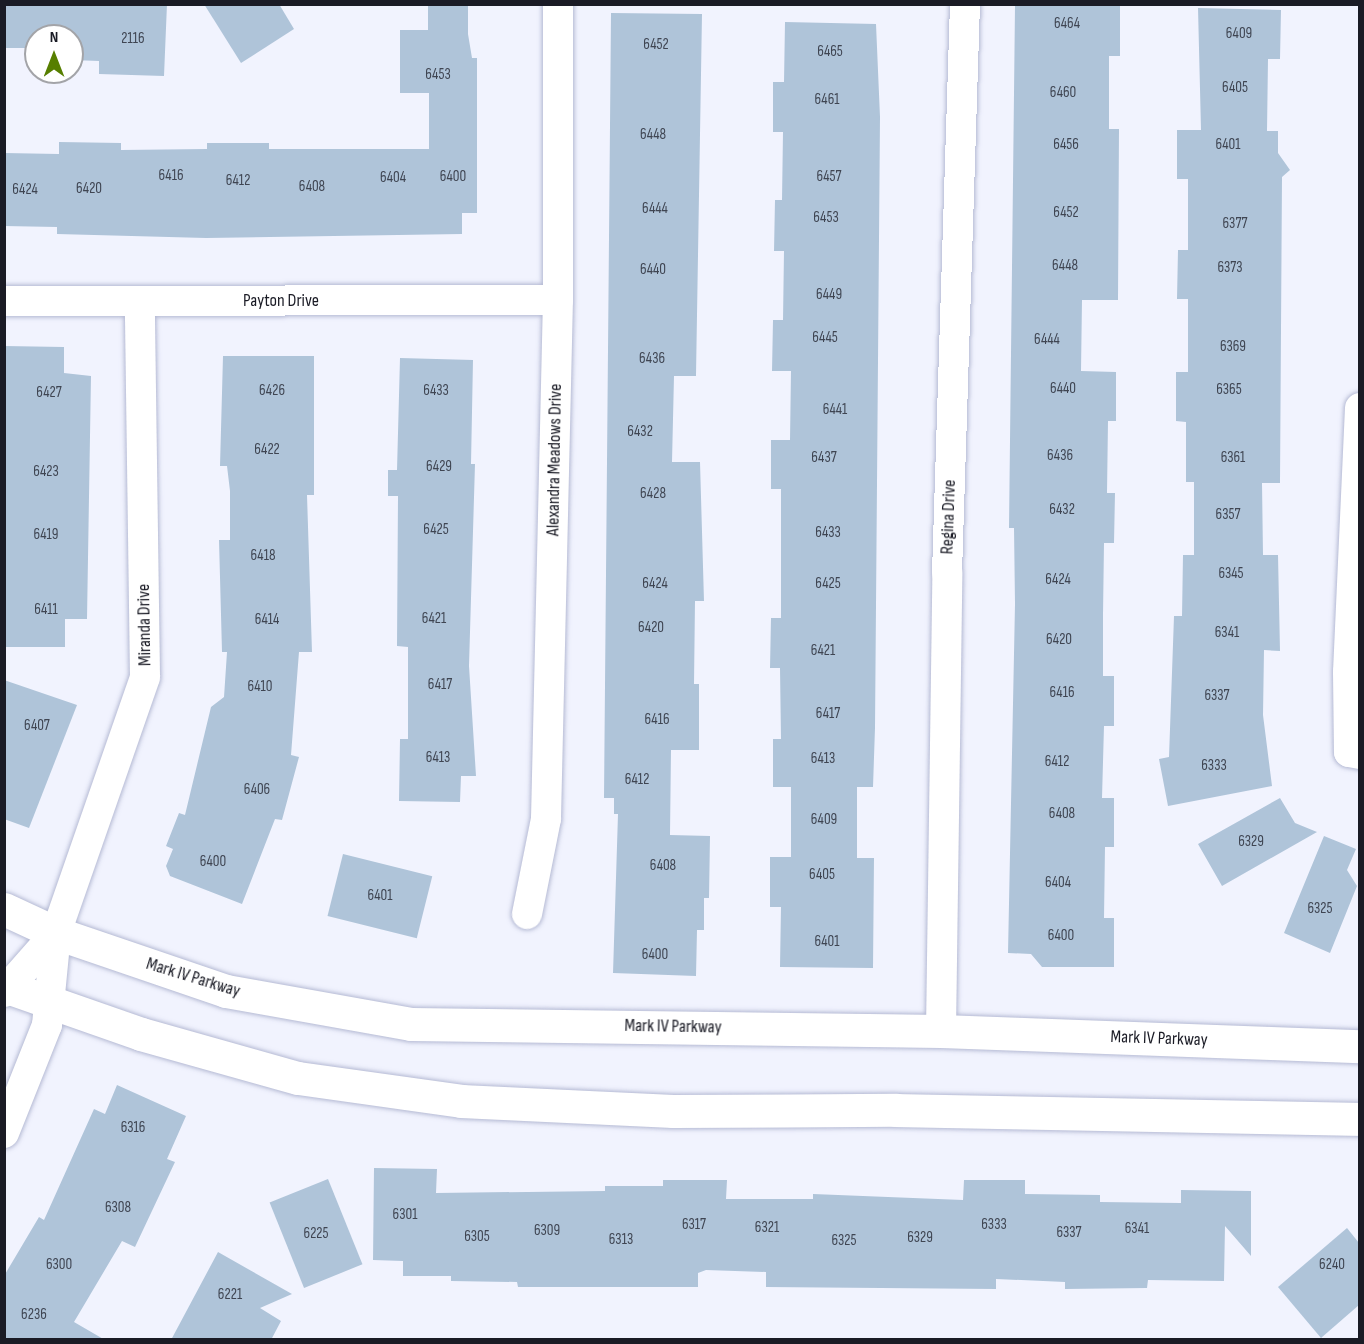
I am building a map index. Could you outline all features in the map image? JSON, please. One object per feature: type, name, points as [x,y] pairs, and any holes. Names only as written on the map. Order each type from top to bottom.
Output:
[{"type":"main road","name":"Mark IV Parkway","points":[[4,909],[56,933],[226,990],[411,1024],[941,1031],[1359,1046]]},
{"type":"main road","points":[[5,989],[49,1005],[298,1078],[461,1101],[673,1111],[896,1110],[1359,1119]]},
{"type":"street","name":"Alexandra Meadows Drive","points":[[527,914],[546,819],[558,300],[558,4]]},
{"type":"street","name":"Regina Drive","points":[[941,1031],[947,573],[964,4]]},
{"type":"street","name":"Payton Drive","points":[[4,302],[558,300]]},
{"type":"street","name":"Miranda Drive","points":[[4,1133],[45,1031],[56,933],[145,677],[140,302]]},
{"type":"street","points":[[1359,408],[1348,672],[1349,752],[1359,754]]},
{"type":"street","name":"Miranda Drive","points":[[5,989],[56,933]]},
{"type":"building","points":[[4,4],[167,4],[164,76],[99,74],[99,61],[84,60],[84,24],[24,24],[24,48],[4,48]]},
{"type":"building","points":[[204,4],[279,4],[294,29],[241,63]]},
{"type":"building","points":[[428,4],[468,4],[468,34],[472,58],[477,58],[477,213],[462,213],[462,234],[206,238],[57,234],[57,227],[4,226],[4,153],[59,154],[59,142],[121,143],[121,150],[207,149],[207,143],[269,143],[269,149],[429,149],[429,93],[400,93],[400,30],[428,30]]},
{"type":"building","points":[[1015,6],[1120,6],[1120,56],[1109,56],[1109,129],[1119,129],[1118,300],[1082,300],[1081,371],[1116,372],[1116,421],[1108,421],[1107,493],[1115,493],[1114,543],[1104,543],[1103,615],[1103,676],[1114,676],[1114,726],[1104,726],[1102,798],[1114,798],[1114,847],[1105,847],[1104,918],[1114,918],[1114,967],[1042,967],[1031,954],[1008,953],[1015,604],[1014,528],[1009,528]]},
{"type":"building","points":[[1198,8],[1281,10],[1280,59],[1268,59],[1267,131],[1278,131],[1278,153],[1290,170],[1282,177],[1280,483],[1262,483],[1263,555],[1278,555],[1280,651],[1264,650],[1263,715],[1272,786],[1168,806],[1159,759],[1169,757],[1174,616],[1182,616],[1183,555],[1194,555],[1194,482],[1186,482],[1186,422],[1176,421],[1176,372],[1188,372],[1188,299],[1177,299],[1178,250],[1188,250],[1188,179],[1177,179],[1177,130],[1201,130]]},
{"type":"building","points":[[611,13],[702,14],[696,376],[674,376],[672,462],[700,462],[704,601],[695,601],[694,684],[699,684],[699,750],[671,750],[670,835],[710,836],[709,898],[704,898],[704,930],[697,930],[696,976],[613,973],[618,814],[614,814],[614,798],[604,798]]},
{"type":"building","points":[[785,22],[876,24],[880,117],[875,728],[873,787],[857,787],[857,858],[874,858],[873,968],[780,967],[781,907],[770,907],[770,857],[791,857],[791,787],[773,787],[773,739],[781,739],[780,668],[770,668],[771,618],[781,618],[781,489],[771,489],[771,440],[790,440],[791,371],[772,371],[773,320],[783,320],[784,251],[774,251],[775,200],[782,200],[783,132],[773,132],[773,82],[784,82]]},
{"type":"building","points":[[4,346],[64,347],[64,373],[91,376],[87,619],[65,619],[65,647],[4,647]]},
{"type":"building","points":[[223,356],[314,356],[314,495],[307,495],[312,652],[299,652],[291,755],[299,757],[282,820],[275,819],[242,904],[170,876],[166,866],[173,849],[166,846],[179,813],[185,815],[211,707],[224,697],[227,652],[222,652],[219,540],[230,540],[230,491],[227,466],[220,466]]},
{"type":"building","points":[[400,358],[473,360],[471,464],[475,464],[469,666],[476,776],[461,776],[460,802],[399,801],[400,739],[408,739],[408,647],[397,646],[398,496],[388,496],[388,470],[397,470]]},
{"type":"building","points":[[4,680],[77,705],[29,828],[4,819]]},
{"type":"building","points":[[1280,798],[1295,823],[1317,832],[1222,886],[1198,844]]},
{"type":"building","points":[[1324,836],[1356,849],[1347,870],[1357,886],[1330,953],[1284,933]]},
{"type":"building","points":[[343,854],[432,876],[417,938],[328,916]]},
{"type":"building","points":[[117,1085],[186,1116],[167,1159],[175,1162],[135,1247],[122,1241],[74,1322],[105,1340],[4,1340],[4,1276],[39,1217],[44,1220],[94,1109],[105,1114]]},
{"type":"building","points":[[374,1168],[437,1169],[436,1193],[605,1191],[605,1186],[663,1186],[663,1180],[727,1180],[726,1199],[813,1199],[813,1194],[963,1200],[964,1180],[1025,1180],[1025,1194],[1100,1195],[1100,1202],[1181,1203],[1181,1190],[1251,1191],[1251,1256],[1225,1226],[1224,1281],[1148,1280],[1147,1288],[1065,1289],[1065,1282],[996,1279],[996,1289],[766,1287],[766,1272],[706,1270],[698,1273],[698,1287],[518,1287],[517,1282],[451,1281],[451,1276],[403,1276],[403,1261],[373,1260]]},
{"type":"building","points":[[328,1179],[362,1264],[304,1288],[270,1203]]},
{"type":"building","points":[[1347,1228],[1359,1243],[1359,1305],[1321,1338],[1278,1287]]},
{"type":"building","points":[[218,1252],[292,1294],[260,1308],[281,1321],[271,1340],[171,1340]]}]
